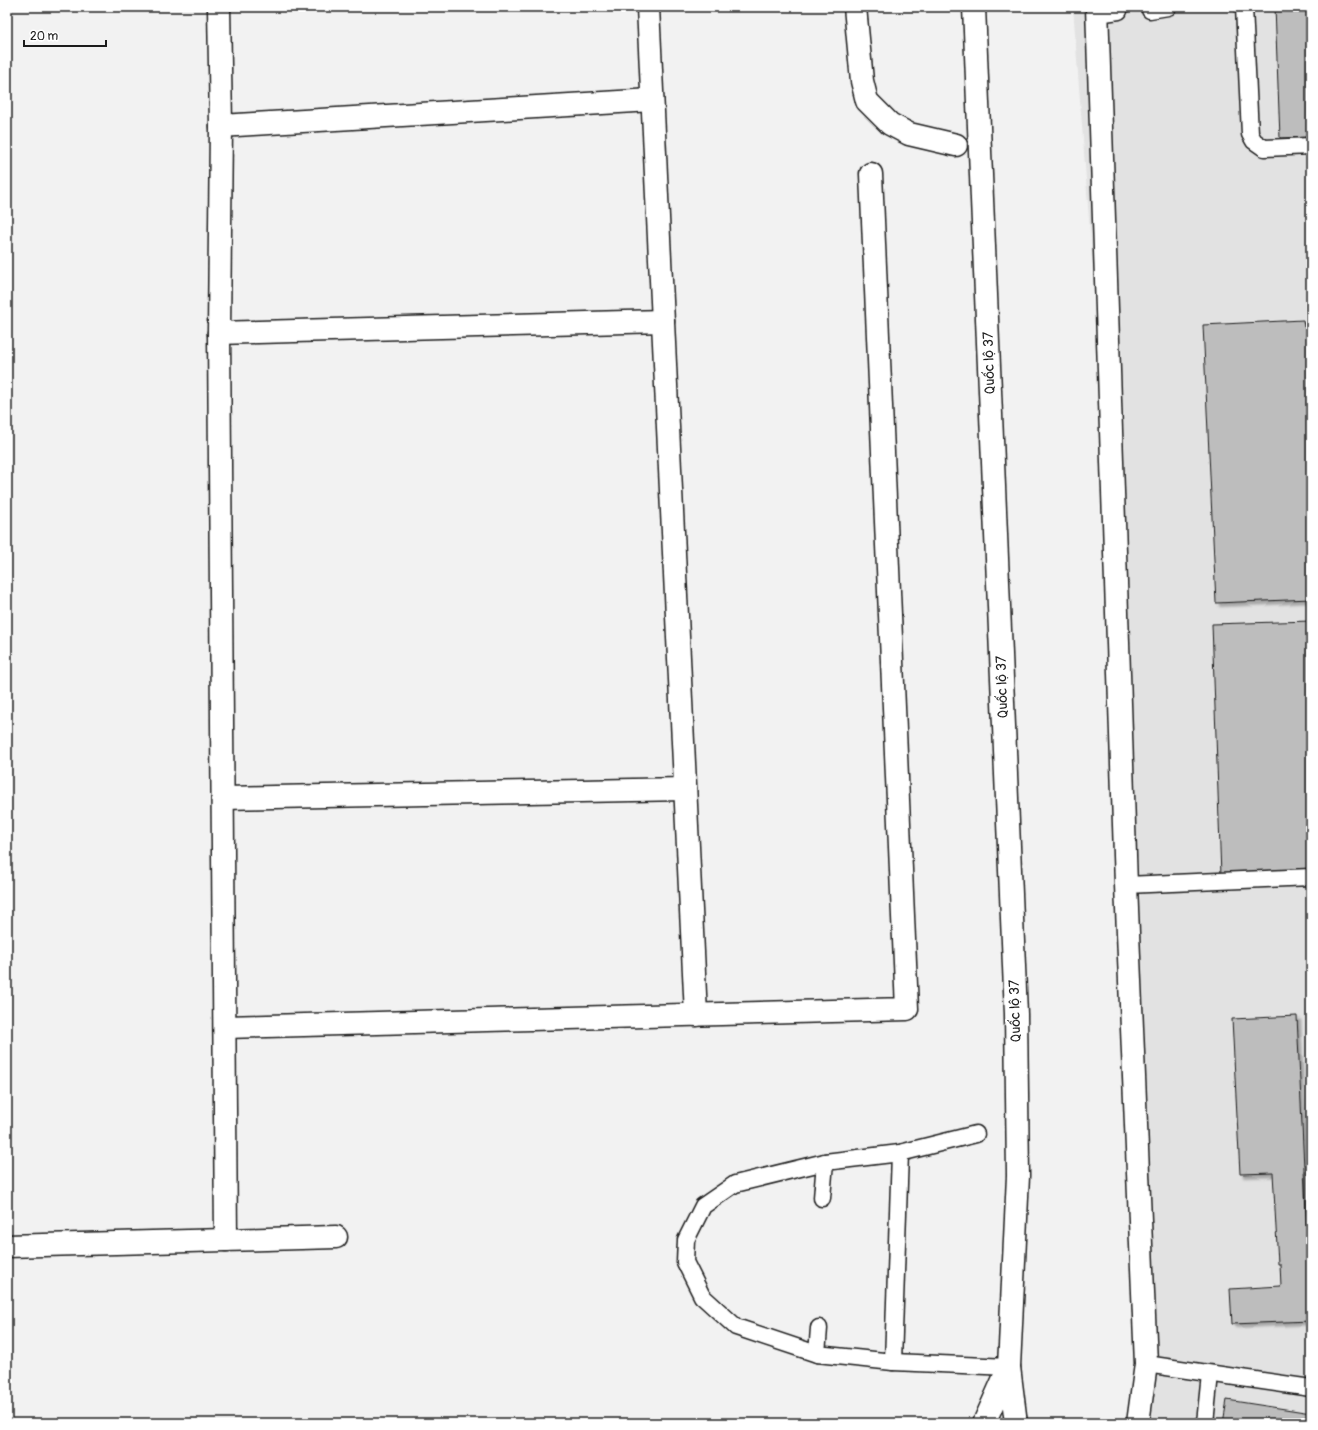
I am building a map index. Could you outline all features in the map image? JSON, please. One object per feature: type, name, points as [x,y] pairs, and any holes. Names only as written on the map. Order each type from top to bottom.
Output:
[{"type":"main road","points":[[219,7],[221,126],[219,333],[226,1027],[226,1240]]},
{"type":"main road","points":[[648,7],[696,1015]]},
{"type":"main road","points":[[855,7],[862,81],[867,101],[890,124],[909,134],[956,145]]},
{"type":"main road","name":"Quốc lộ 37","points":[[974,7],[1016,1014],[1018,1176],[1009,1367],[1016,1423]]},
{"type":"main road","points":[[1097,10],[1126,885],[1146,1364],[1138,1423]]},
{"type":"main road","points":[[221,126],[652,100]]},
{"type":"main road","points":[[226,1027],[907,1009],[871,174]]},
{"type":"main road","points":[[219,333],[663,321]]},
{"type":"main road","points":[[223,798],[685,789]]},
{"type":"main road","points":[[7,1246],[336,1237]]},
{"type":"main road","name":"Quốc lộ 37","points":[[984,1423],[1009,1367]]},
{"type":"lane","points":[[1150,10],[1168,7]]},
{"type":"lane","points":[[1244,7],[1250,134],[1254,141],[1264,148],[1311,146]]},
{"type":"lane","points":[[1097,10],[1119,11]]},
{"type":"lane","points":[[1126,885],[1311,877]]},
{"type":"lane","points":[[976,1134],[900,1153],[825,1162],[735,1184],[703,1206],[686,1240],[685,1262],[702,1296],[736,1327],[817,1354],[893,1362],[1009,1367]]},
{"type":"lane","points":[[893,1362],[900,1153]]},
{"type":"lane","points":[[822,1198],[825,1162]]},
{"type":"lane","points":[[817,1354],[819,1328]]},
{"type":"lane","points":[[1146,1364],[1311,1388]]},
{"type":"lane","points":[[1205,1423],[1210,1374]]},
{"type":"shaded area","points":[[1073,7],[1311,7],[1311,1423],[1147,1423],[1139,880]]},
{"type":"building","points":[[1275,7],[1311,7],[1311,137],[1280,138]]},
{"type":"building","points":[[1303,320],[1304,327],[1311,327],[1311,455],[1309,455],[1311,476],[1311,599],[1216,603],[1203,325]]},
{"type":"building","points":[[1311,621],[1311,873],[1221,876],[1212,624]]},
{"type":"building","points":[[1297,1016],[1311,1321],[1232,1324],[1230,1289],[1281,1286],[1280,1264],[1278,1264],[1273,1173],[1240,1174],[1232,1019]]},
{"type":"building","points":[[1227,1400],[1311,1413],[1311,1423],[1223,1423]]}]
